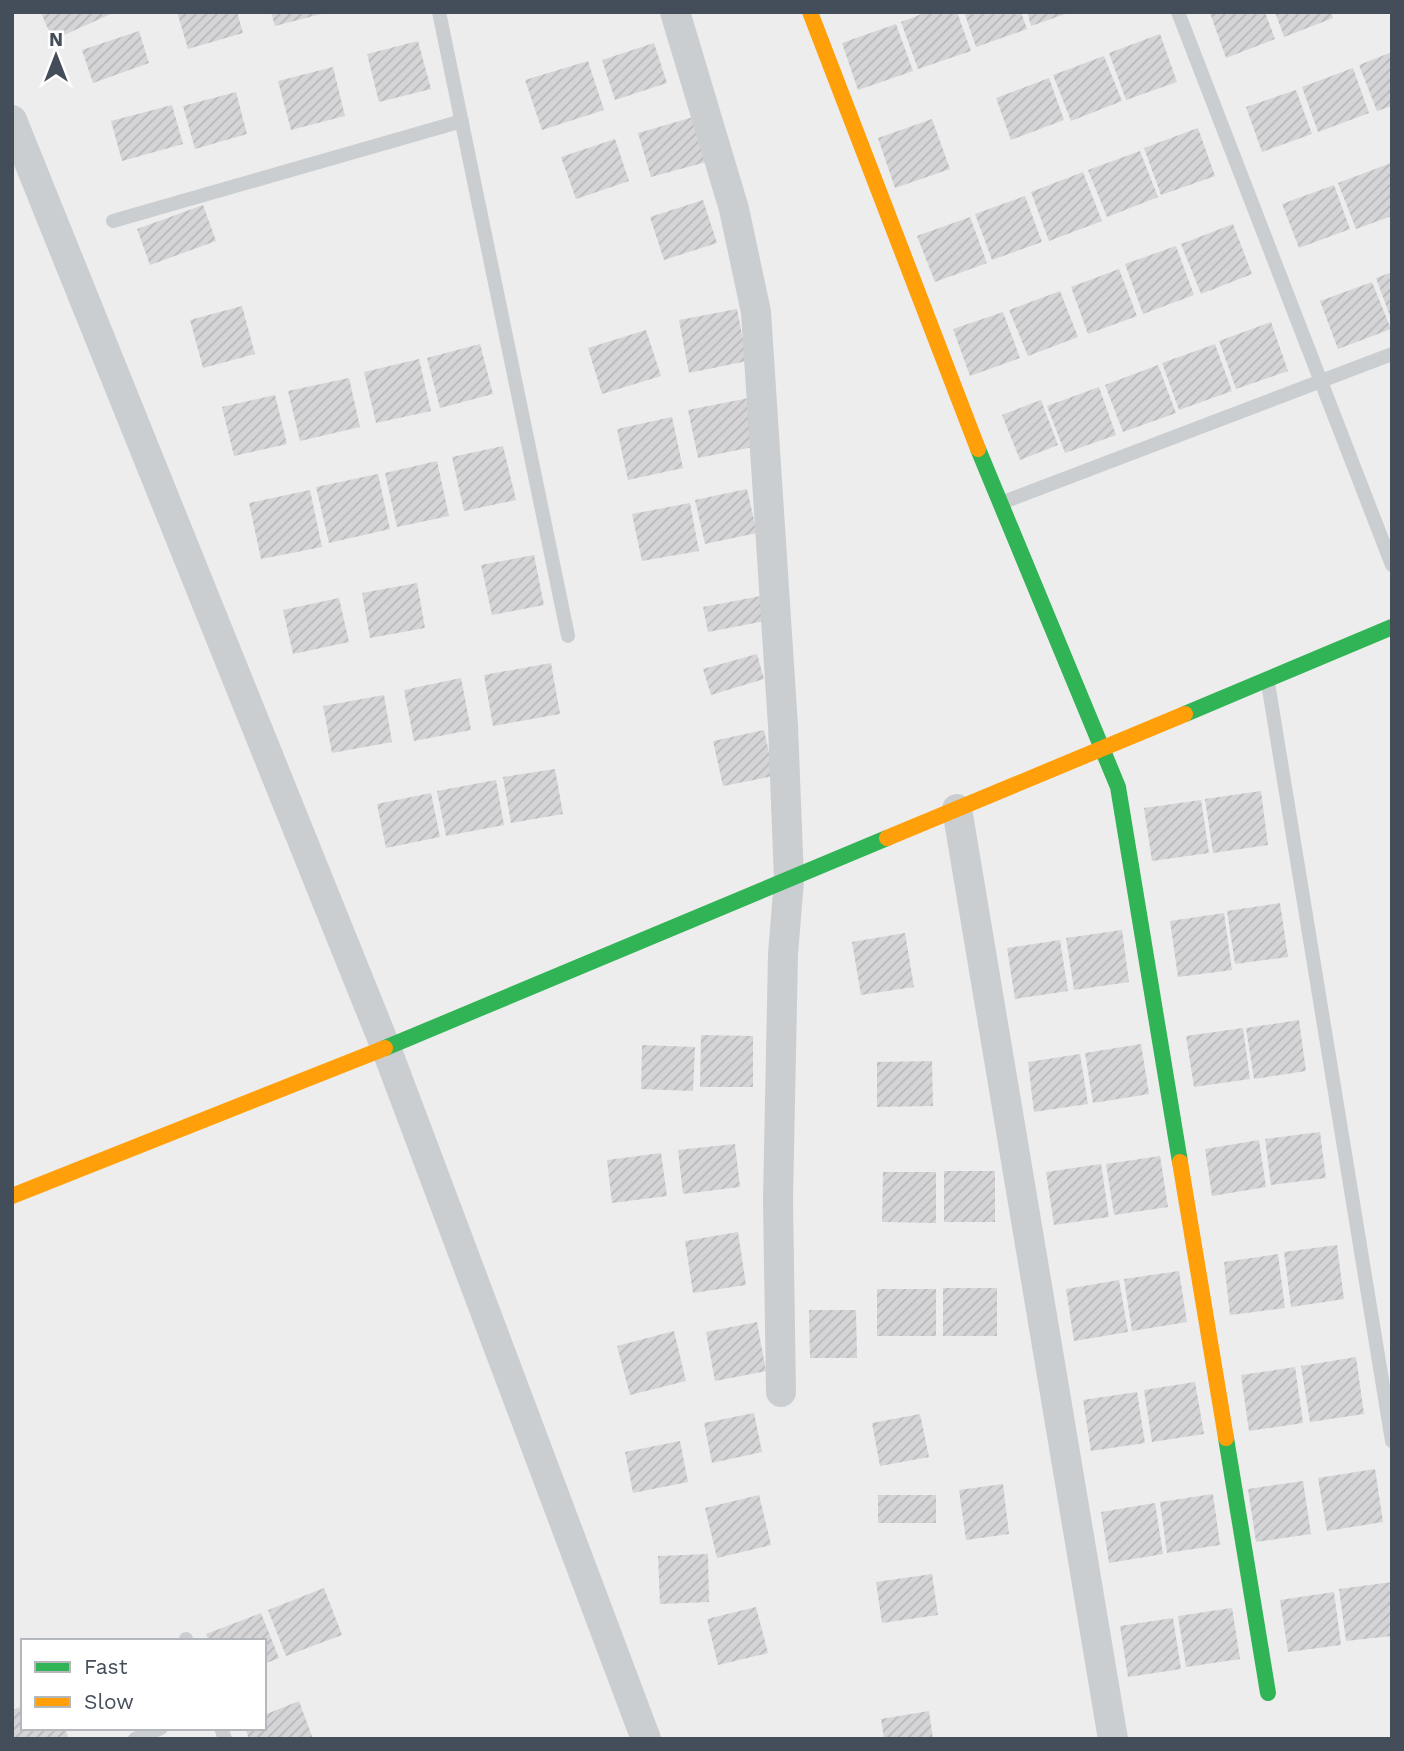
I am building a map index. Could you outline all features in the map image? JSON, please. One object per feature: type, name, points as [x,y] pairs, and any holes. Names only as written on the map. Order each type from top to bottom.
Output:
[{"type":"street","points":[[675,12],[734,209],[755,312],[783,726],[789,880],[783,954],[778,1186],[781,1392]]},
{"type":"street","points":[[810,12],[999,503],[1118,787],[1268,1693]]},
{"type":"street","points":[[12,120],[386,1048],[646,1739]]},
{"type":"street","points":[[12,1196],[386,1048],[1392,627]]},
{"type":"street","points":[[957,809],[1113,1739]]},
{"type":"lane","points":[[439,12],[568,636]]},
{"type":"lane","points":[[1178,12],[1392,565]]},
{"type":"lane","points":[[113,221],[461,121]]},
{"type":"lane","points":[[999,503],[1392,354]]},
{"type":"lane","points":[[1267,678],[1392,1441]]},
{"type":"lane","points":[[135,1739],[156,1730]]},
{"type":"building","points":[[115,12],[53,40],[41,13]]},
{"type":"building","points":[[177,12],[237,12],[243,33],[188,49]]},
{"type":"building","points":[[271,12],[325,12],[325,13],[275,26]]},
{"type":"building","points":[[927,12],[957,12],[971,51],[918,69],[901,22]]},
{"type":"building","points":[[964,12],[1021,12],[1027,29],[976,47]]},
{"type":"building","points":[[1027,12],[1068,12],[1068,13],[1031,26]]},
{"type":"building","points":[[1265,12],[1275,39],[1226,58],[1210,13]]},
{"type":"building","points":[[1275,12],[1331,12],[1333,18],[1284,37]]},
{"type":"building","points":[[896,24],[913,71],[858,90],[842,43]]},
{"type":"building","points":[[139,31],[149,63],[93,83],[82,50]]},
{"type":"building","points":[[1160,34],[1177,82],[1126,100],[1109,53]]},
{"type":"building","points":[[418,41],[431,89],[379,102],[367,54]]},
{"type":"building","points":[[654,43],[667,83],[615,100],[602,60]]},
{"type":"building","points":[[1392,52],[1392,106],[1377,111],[1359,65]]},
{"type":"building","points":[[1104,56],[1122,101],[1071,121],[1053,75]]},
{"type":"building","points":[[588,61],[604,110],[542,130],[525,80]]},
{"type":"building","points":[[333,67],[345,116],[291,130],[278,81]]},
{"type":"building","points":[[1353,68],[1369,113],[1318,132],[1302,87]]},
{"type":"building","points":[[1049,78],[1064,120],[1011,140],[996,98]]},
{"type":"building","points":[[1296,90],[1312,134],[1262,152],[1246,107]]},
{"type":"building","points":[[236,92],[247,134],[195,149],[183,106]]},
{"type":"building","points":[[172,105],[183,144],[122,161],[111,121]]},
{"type":"building","points":[[697,116],[710,161],[651,177],[638,133]]},
{"type":"building","points":[[932,119],[950,169],[895,188],[878,138]]},
{"type":"building","points":[[1198,128],[1215,176],[1161,195],[1144,148]]},
{"type":"building","points":[[615,139],[629,181],[576,199],[561,157]]},
{"type":"building","points":[[1140,151],[1158,197],[1107,217],[1088,170]]},
{"type":"building","points":[[1391,163],[1392,216],[1356,229],[1338,183]]},
{"type":"building","points":[[1083,172],[1102,221],[1049,241],[1031,192]]},
{"type":"building","points":[[1334,185],[1350,229],[1299,248],[1282,204]]},
{"type":"building","points":[[1025,196],[1042,242],[992,260],[975,214]]},
{"type":"building","points":[[703,200],[717,243],[664,260],[650,217]]},
{"type":"building","points":[[203,205],[216,241],[150,265],[137,229]]},
{"type":"building","points":[[970,217],[987,263],[935,282],[917,236]]},
{"type":"building","points":[[1233,224],[1252,274],[1201,294],[1181,244]]},
{"type":"building","points":[[1176,246],[1194,295],[1143,314],[1125,264]]},
{"type":"building","points":[[1119,269],[1137,316],[1088,334],[1071,287]]},
{"type":"building","points":[[1392,272],[1392,319],[1391,319],[1376,278]]},
{"type":"building","points":[[1372,282],[1391,329],[1338,349],[1320,301]]},
{"type":"building","points":[[1060,291],[1078,337],[1028,356],[1009,310]]},
{"type":"building","points":[[242,306],[255,354],[203,368],[190,320]]},
{"type":"building","points":[[737,309],[747,361],[689,373],[679,320]]},
{"type":"building","points":[[1003,312],[1020,358],[970,376],[953,329]]},
{"type":"building","points":[[1271,322],[1288,371],[1236,389],[1219,341]]},
{"type":"building","points":[[646,330],[661,376],[602,394],[588,348]]},
{"type":"building","points":[[480,344],[493,394],[440,408],[427,358]]},
{"type":"building","points":[[1215,344],[1232,391],[1179,410],[1162,363]]},
{"type":"building","points":[[419,359],[431,411],[376,423],[364,372]]},
{"type":"building","points":[[1158,365],[1176,413],[1123,432],[1105,385]]},
{"type":"building","points":[[349,378],[360,427],[300,441],[288,391]]},
{"type":"building","points":[[1099,387],[1116,435],[1065,453],[1047,406]]},
{"type":"building","points":[[275,395],[287,444],[234,456],[222,407]]},
{"type":"building","points":[[749,398],[758,446],[698,458],[688,410]]},
{"type":"building","points":[[1041,400],[1058,445],[1020,460],[1002,415]]},
{"type":"building","points":[[672,417],[683,468],[628,480],[617,429]]},
{"type":"building","points":[[503,446],[516,500],[464,511],[452,457]]},
{"type":"building","points":[[437,461],[449,516],[397,527],[385,473]]},
{"type":"building","points":[[378,474],[390,529],[329,543],[316,487]]},
{"type":"building","points":[[747,489],[757,533],[705,544],[695,500]]},
{"type":"building","points":[[310,490],[322,547],[261,559],[249,503]]},
{"type":"building","points":[[690,503],[699,551],[642,561],[632,514]]},
{"type":"building","points":[[534,555],[544,605],[492,615],[481,565]]},
{"type":"building","points":[[417,583],[425,628],[370,638],[362,593]]},
{"type":"building","points":[[761,596],[765,621],[708,632],[703,607]]},
{"type":"building","points":[[339,598],[349,642],[293,654],[283,610]]},
{"type":"building","points":[[757,654],[764,679],[711,695],[703,669]]},
{"type":"building","points":[[551,663],[560,714],[493,726],[484,675]]},
{"type":"building","points":[[461,678],[471,730],[414,741],[404,690]]},
{"type":"building","points":[[384,695],[392,742],[332,753],[323,706]]},
{"type":"building","points":[[764,730],[774,776],[723,786],[713,741]]},
{"type":"building","points":[[555,769],[563,814],[511,823],[503,777]]},
{"type":"building","points":[[496,780],[504,825],[446,836],[437,791]]},
{"type":"building","points":[[1261,791],[1268,845],[1213,853],[1205,799]]},
{"type":"building","points":[[431,793],[440,837],[386,848],[377,804]]},
{"type":"building","points":[[1201,800],[1209,853],[1152,861],[1144,808]]},
{"type":"building","points":[[1280,903],[1288,957],[1235,964],[1227,911]]},
{"type":"building","points":[[1224,913],[1232,970],[1178,977],[1170,921]]},
{"type":"building","points":[[1122,930],[1129,982],[1074,990],[1066,938]]},
{"type":"building","points":[[905,933],[914,987],[861,995],[852,942]]},
{"type":"building","points":[[1060,940],[1068,991],[1015,999],[1007,948]]},
{"type":"building","points":[[1299,1020],[1306,1071],[1254,1079],[1246,1028]]},
{"type":"building","points":[[1243,1028],[1250,1079],[1194,1087],[1186,1036]]},
{"type":"building","points":[[701,1035],[753,1036],[753,1087],[700,1087]]},
{"type":"building","points":[[1141,1044],[1149,1094],[1093,1103],[1085,1053]]},
{"type":"building","points":[[642,1045],[695,1047],[693,1091],[641,1089]]},
{"type":"building","points":[[1080,1054],[1088,1104],[1034,1112],[1028,1062]]},
{"type":"building","points":[[932,1061],[933,1106],[877,1107],[877,1062]]},
{"type":"building","points":[[1320,1132],[1326,1178],[1271,1185],[1265,1139]]},
{"type":"building","points":[[1259,1140],[1266,1187],[1212,1196],[1205,1149]]},
{"type":"building","points":[[735,1144],[740,1187],[683,1194],[678,1150]]},
{"type":"building","points":[[661,1153],[667,1196],[612,1203],[607,1160]]},
{"type":"building","points":[[1160,1156],[1168,1207],[1114,1215],[1106,1164]]},
{"type":"building","points":[[1101,1164],[1109,1217],[1054,1225],[1046,1172]]},
{"type":"building","points":[[944,1171],[995,1171],[995,1222],[944,1222]]},
{"type":"building","points":[[883,1172],[936,1172],[936,1223],[882,1222]]},
{"type":"building","points":[[738,1232],[746,1285],[693,1293],[685,1241]]},
{"type":"building","points":[[1337,1245],[1344,1299],[1291,1307],[1284,1252]]},
{"type":"building","points":[[1278,1254],[1285,1308],[1230,1315],[1224,1262]]},
{"type":"building","points":[[1179,1271],[1187,1322],[1132,1331],[1124,1279]]},
{"type":"building","points":[[1119,1280],[1128,1332],[1074,1341],[1066,1289]]},
{"type":"building","points":[[943,1288],[997,1288],[997,1336],[943,1336]]},
{"type":"building","points":[[877,1289],[936,1289],[936,1336],[877,1336]]},
{"type":"building","points":[[809,1310],[856,1310],[857,1358],[810,1358]]},
{"type":"building","points":[[757,1322],[766,1371],[715,1381],[706,1332]]},
{"type":"building","points":[[674,1331],[686,1381],[630,1395],[617,1346]]},
{"type":"building","points":[[1356,1357],[1364,1414],[1310,1422],[1301,1366]]},
{"type":"building","points":[[1295,1367],[1303,1423],[1249,1431],[1241,1375]]},
{"type":"building","points":[[1195,1382],[1204,1434],[1152,1442],[1144,1390]]},
{"type":"building","points":[[1137,1392],[1145,1443],[1091,1451],[1083,1400]]},
{"type":"building","points":[[754,1413],[762,1452],[712,1463],[704,1423]]},
{"type":"building","points":[[920,1414],[929,1457],[880,1466],[872,1423]]},
{"type":"building","points":[[680,1441],[688,1482],[633,1493],[625,1452]]},
{"type":"building","points":[[1375,1469],[1383,1522],[1327,1531],[1318,1478]]},
{"type":"building","points":[[1303,1481],[1311,1534],[1256,1542],[1248,1489]]},
{"type":"building","points":[[1003,1484],[1009,1534],[966,1540],[959,1490]]},
{"type":"building","points":[[1213,1494],[1220,1545],[1167,1553],[1160,1502]]},
{"type":"building","points":[[759,1495],[771,1545],[717,1558],[705,1508]]},
{"type":"building","points":[[878,1495],[936,1495],[936,1523],[878,1523]]},
{"type":"building","points":[[1155,1503],[1163,1554],[1109,1563],[1101,1512]]},
{"type":"building","points":[[708,1554],[709,1602],[660,1604],[658,1556]]},
{"type":"building","points":[[932,1574],[938,1615],[882,1623],[876,1582]]},
{"type":"building","points":[[1392,1582],[1392,1636],[1346,1641],[1339,1589]]},
{"type":"building","points":[[324,1588],[342,1635],[286,1656],[268,1610]]},
{"type":"building","points":[[1334,1592],[1341,1645],[1288,1652],[1280,1600]]},
{"type":"building","points":[[756,1607],[768,1653],[718,1665],[707,1619]]},
{"type":"building","points":[[1232,1608],[1240,1659],[1186,1667],[1178,1616]]},
{"type":"building","points":[[261,1613],[279,1658],[266,1663],[266,1639],[208,1639],[206,1634]]},
{"type":"building","points":[[1173,1618],[1181,1669],[1128,1677],[1120,1626]]},
{"type":"building","points":[[299,1701],[313,1739],[249,1739],[246,1730],[266,1730],[266,1714]]},
{"type":"building","points":[[21,1707],[21,1730],[66,1730],[69,1739],[12,1739],[12,1710]]},
{"type":"building","points":[[929,1711],[933,1739],[884,1739],[881,1719]]},
{"type":"traffic: fast","points":[[978,449],[1118,787],[1180,1162]]},
{"type":"traffic: fast","points":[[1185,714],[1392,627]]},
{"type":"traffic: fast","points":[[385,1048],[887,838]]},
{"type":"traffic: fast","points":[[1226,1438],[1268,1693]]},
{"type":"traffic: slow","points":[[810,12],[978,449]]},
{"type":"traffic: slow","points":[[887,838],[1185,714]]},
{"type":"traffic: slow","points":[[12,1196],[385,1048]]},
{"type":"traffic: slow","points":[[1180,1162],[1226,1438]]}]
